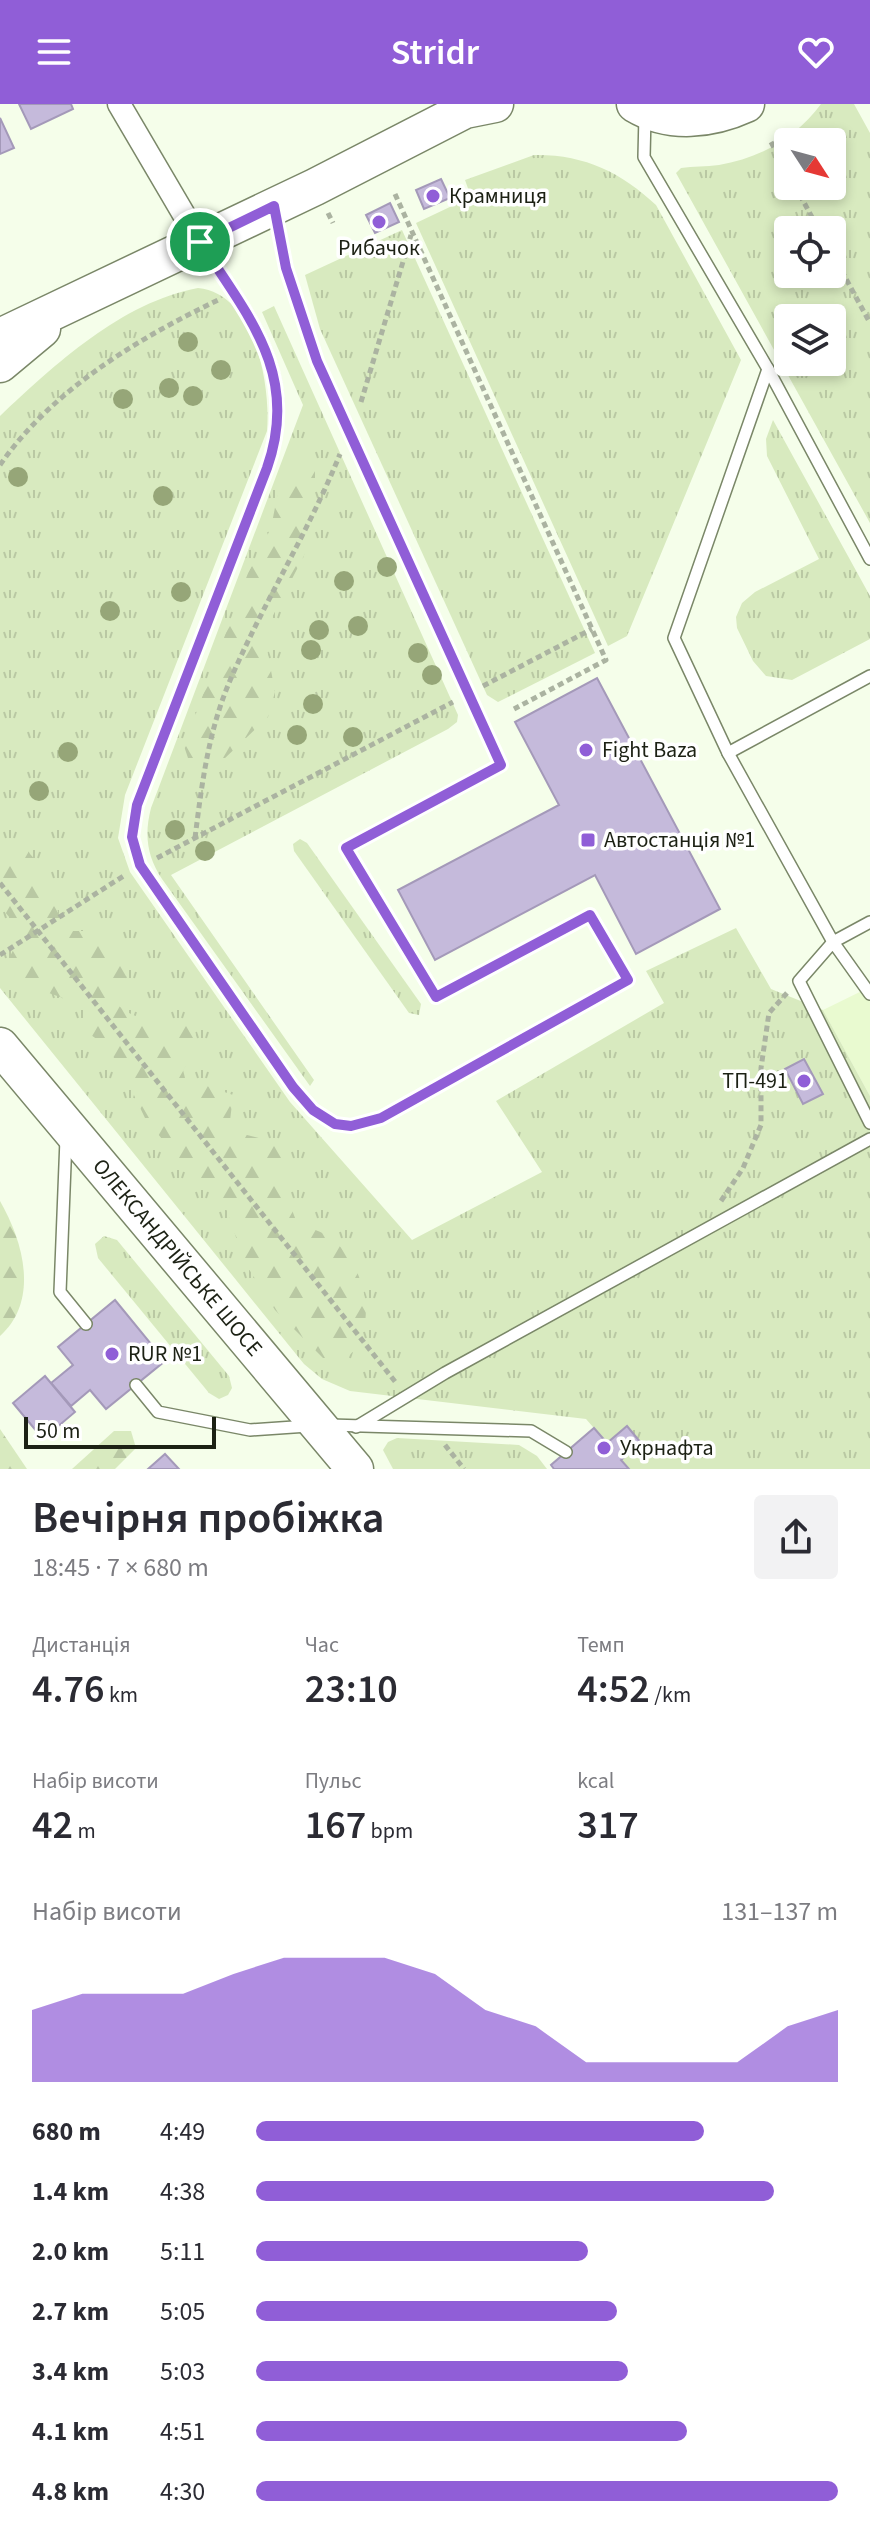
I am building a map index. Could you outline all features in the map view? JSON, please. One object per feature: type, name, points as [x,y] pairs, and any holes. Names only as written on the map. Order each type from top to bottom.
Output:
[{"type":"main road","points":[[632,106],[671,117],[699,118],[726,113],[746,104]]},
{"type":"main road","points":[[0,337],[477,106]]},
{"type":"main road","points":[[0,364],[49,323],[96,293]]},
{"type":"main road","name":"ОЛЕКСАНДРІЙСЬКЕ ШОСЕ","points":[[0,1046],[67,1122],[355,1469]]},
{"type":"street","points":[[119,104],[200,242]]},
{"type":"lane","points":[[632,106],[644,157],[768,369],[870,559]]},
{"type":"lane","points":[[200,242],[265,346],[275,374],[279,400],[276,441],[137,805],[132,837],[150,883],[293,1087],[324,1118],[351,1126],[381,1118],[628,980],[590,915],[436,997],[346,848],[501,765],[317,361],[286,268],[274,206]]},
{"type":"lane","points":[[768,369],[674,638],[728,753],[833,942],[870,994]]},
{"type":"lane","points":[[728,753],[870,676]]},
{"type":"lane","points":[[870,922],[833,942],[799,981],[870,1123]]},
{"type":"lane","points":[[67,1122],[60,1292],[86,1324]]},
{"type":"lane","points":[[356,1427],[870,1139]]},
{"type":"lane","points":[[136,1385],[158,1412],[250,1430],[318,1425],[531,1431],[566,1452]]},
{"type":"path","points":[[771,142],[774,147]]},
{"type":"path","points":[[395,194],[606,660],[514,709]]},
{"type":"path","points":[[361,402],[412,233]]},
{"type":"path","points":[[846,279],[870,323]]},
{"type":"path","points":[[0,465],[50,409],[96,372],[151,334],[232,292]]},
{"type":"path","points":[[195,838],[203,771],[232,676],[314,518],[341,453]]},
{"type":"path","points":[[483,686],[592,629]]},
{"type":"path","points":[[152,861],[453,702]]},
{"type":"path","points":[[0,955],[130,872]]},
{"type":"path","points":[[0,883],[407,1396]]},
{"type":"path","points":[[698,1235],[743,1168],[761,1125],[761,1068],[769,1013],[799,981]]},
{"type":"path","points":[[432,1428],[464,1469]]},
{"type":"shaded area","points":[[870,987],[870,1096],[823,1010]]},
{"type":"green space","points":[[821,104],[854,104],[870,133],[870,523],[789,376],[846,376],[846,304],[774,304],[774,350],[676,173],[681,168],[734,162],[774,146],[774,200],[846,200],[846,128],[800,127]]},
{"type":"green space","points":[[534,155],[569,158],[600,167],[629,183],[656,205],[741,360],[627,636],[608,646],[416,223],[471,197],[465,180]]},
{"type":"green space","points":[[402,230],[595,653],[498,702],[487,695],[320,329],[305,275]]},
{"type":"green space","points":[[198,288],[217,294],[233,306],[246,324],[262,367],[268,412],[267,431],[125,795],[118,838],[130,872],[290,1102],[412,1240],[542,1172],[496,1101],[664,1003],[646,971],[736,928],[771,989],[823,1010],[870,1096],[870,1469],[629,1469],[621,1460],[641,1443],[627,1426],[607,1443],[586,1419],[350,1391],[322,1379],[304,1364],[0,988],[0,416],[66,357],[116,321],[170,295]]},
{"type":"green space","points":[[274,306],[458,715],[457,722],[448,729],[171,875],[314,1080],[310,1086],[162,879],[150,854],[147,836],[151,808],[303,405],[262,312]]},
{"type":"green space","points":[[773,420],[870,596],[870,639],[792,680],[766,676],[753,661],[737,628],[736,617],[742,603],[755,592],[819,559],[767,456],[766,439]]},
{"type":"green space","points":[[302,460],[315,469],[315,487],[307,513],[311,542],[264,633],[275,692],[268,717],[224,759],[199,769],[189,761],[184,746],[248,573],[271,528],[278,492],[290,471]]},
{"type":"green space","points":[[10,838],[31,855],[43,871],[55,896],[64,927],[68,931],[93,931],[118,948],[128,961],[129,971],[115,1002],[142,1018],[192,1024],[196,1042],[183,1070],[185,1078],[233,1095],[230,1121],[235,1132],[278,1143],[285,1152],[289,1164],[285,1192],[297,1223],[331,1238],[354,1265],[361,1282],[366,1317],[362,1334],[342,1362],[325,1360],[275,1310],[245,1263],[221,1194],[179,1160],[145,1118],[121,1068],[105,1045],[84,1030],[85,1006],[13,980],[5,967],[17,942],[15,924],[0,906],[0,840]]},
{"type":"green space","points":[[300,839],[307,843],[421,1004],[419,1015],[409,1013],[294,851],[293,844]]},
{"type":"green space","points":[[0,1201],[21,1252],[24,1288],[12,1322],[0,1336]]},
{"type":"green space","points":[[104,1236],[117,1240],[229,1376],[232,1388],[228,1395],[219,1399],[209,1393],[98,1258],[95,1244]]},
{"type":"green space","points":[[0,1429],[27,1469],[0,1469]]},
{"type":"green space","points":[[114,1431],[131,1431],[136,1448],[115,1469],[72,1469]]},
{"type":"green space","points":[[397,1438],[519,1445],[537,1456],[547,1469],[393,1469],[383,1450],[388,1442]]},
{"type":"building","points":[[19,104],[71,104],[73,109],[31,129]]},
{"type":"building","points":[[0,118],[14,148],[0,154]]},
{"type":"building","points":[[441,179],[450,198],[424,209],[416,190]]},
{"type":"building","points":[[390,203],[399,222],[375,233],[366,215]]},
{"type":"building","name":"Автостанція №1","points":[[597,678],[720,909],[636,954],[595,875],[435,960],[398,890],[559,805],[515,722]]},
{"type":"building","name":"ТП-491","points":[[804,1059],[823,1094],[803,1104],[785,1069]]},
{"type":"building","name":"RUR №1","points":[[115,1300],[165,1361],[106,1409],[90,1390],[71,1406],[51,1383],[73,1365],[58,1347]]},
{"type":"building","points":[[45,1376],[75,1412],[43,1439],[13,1403]]},
{"type":"building","name":"Укрнафта","points":[[627,1426],[641,1443],[621,1460],[629,1469],[554,1469],[551,1465],[594,1428],[607,1443]]},
{"type":"building","points":[[165,1454],[179,1469],[148,1469]]},
{"type":"place","name":"Крамниця","points":[[433,196]]},
{"type":"place","name":"Рибачок","points":[[379,222]]},
{"type":"place","name":"Fight Baza","points":[[586,750]]},
{"type":"place","name":"Автостанція №1","points":[[588,840]]},
{"type":"place","name":"ТП-491","points":[[804,1081]]},
{"type":"place","name":"RUR №1","points":[[112,1354]]},
{"type":"place","name":"Укрнафта","points":[[604,1448]]},
{"type":"route","points":[[274,206],[286,268],[317,361],[501,765],[346,848],[436,997],[590,915],[628,980],[381,1118],[365,1124],[335,1124],[313,1110],[293,1087],[150,883],[140,865],[132,837],[137,805],[267,468],[278,428],[278,387],[265,346],[200,242],[274,206]]}]
